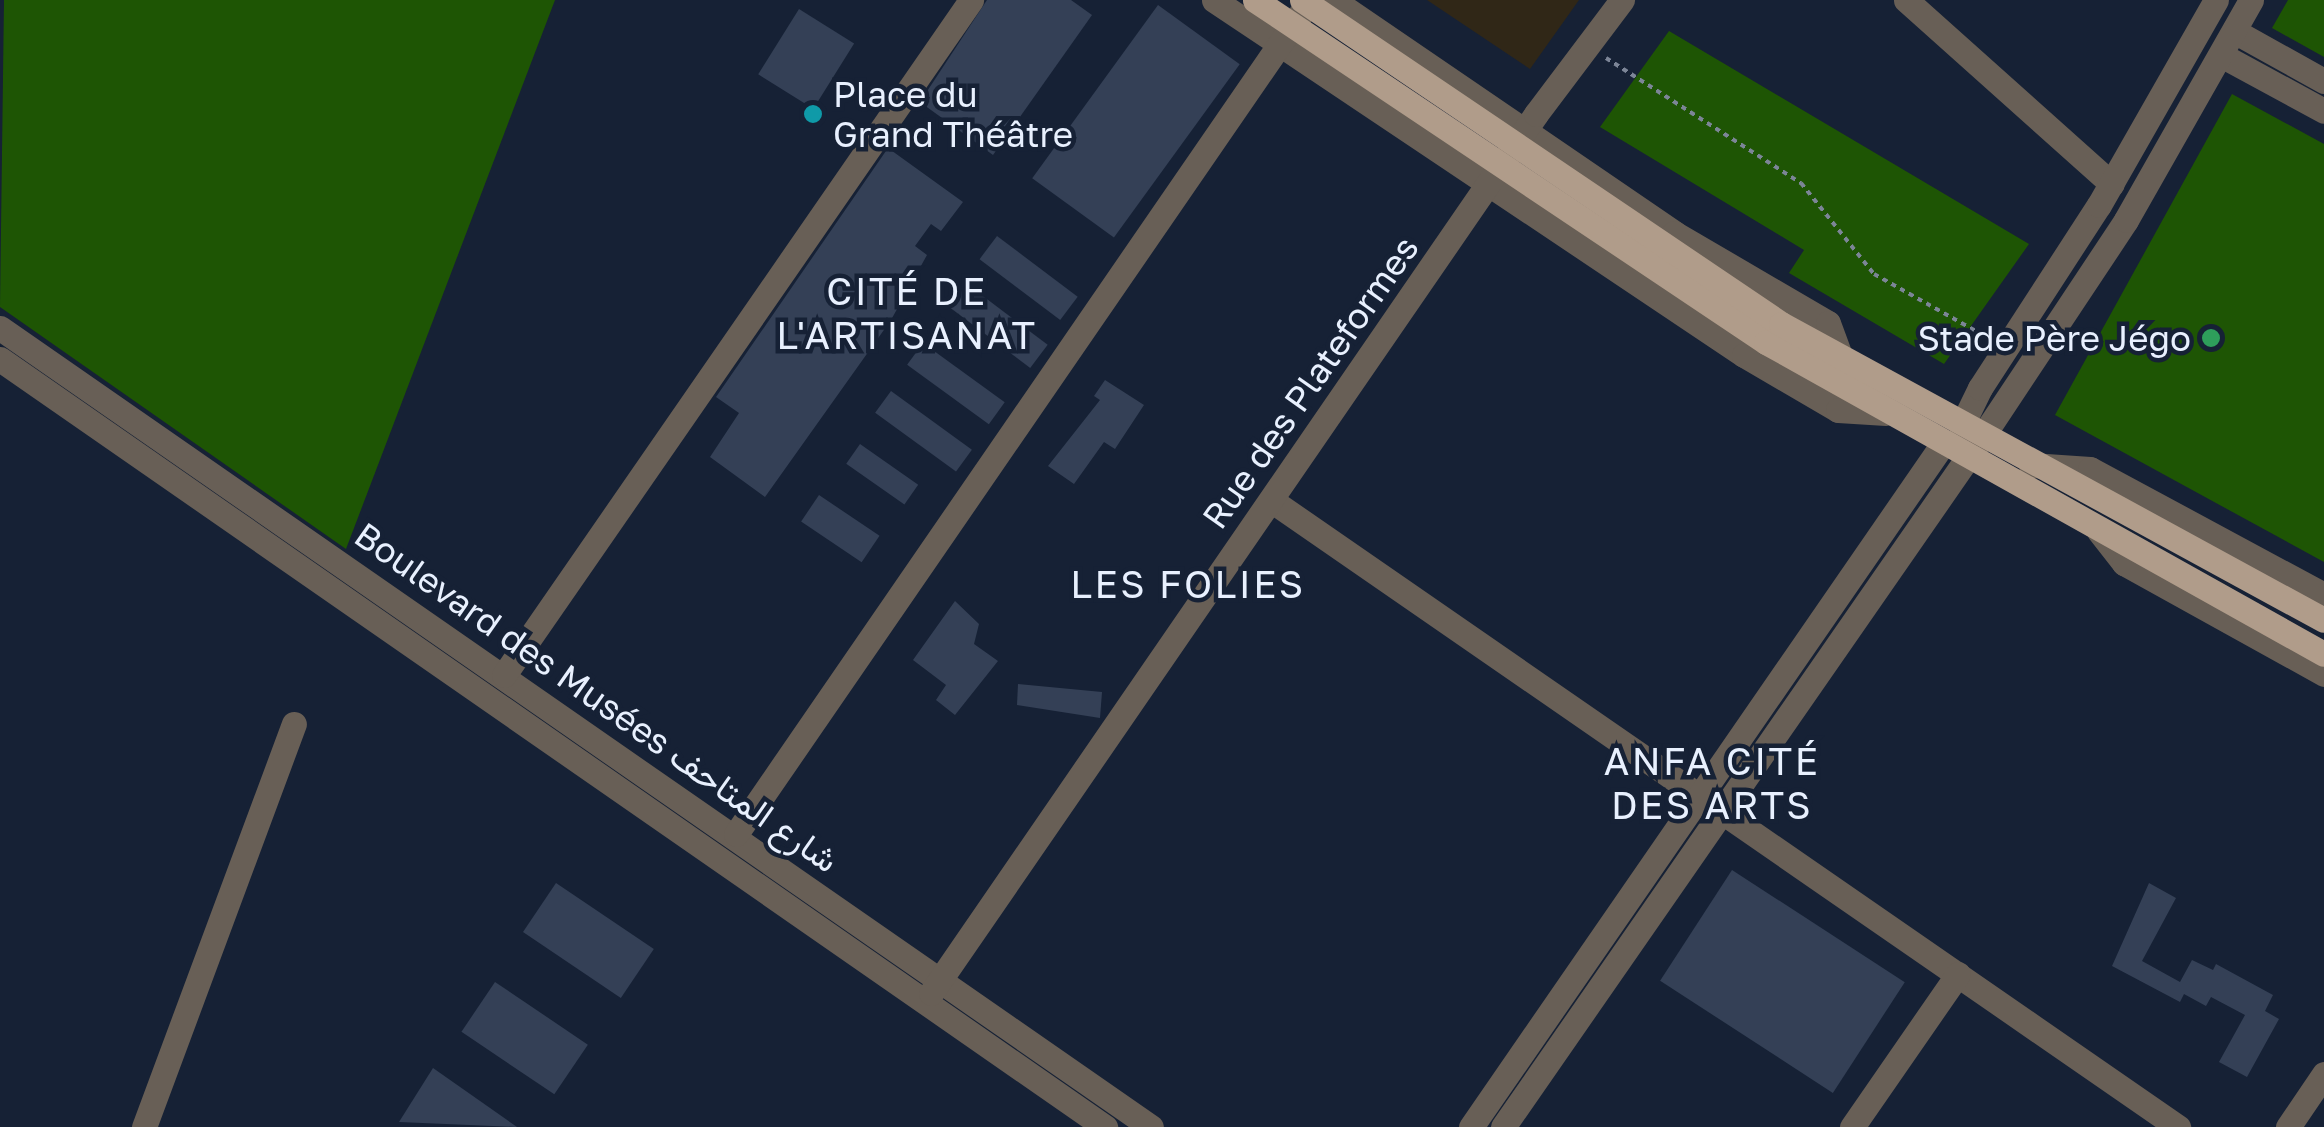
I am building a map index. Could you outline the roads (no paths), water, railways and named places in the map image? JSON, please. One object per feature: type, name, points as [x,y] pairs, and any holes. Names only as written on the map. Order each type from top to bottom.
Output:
[{"type":"main road","points":[[1255,0],[1304,12],[1505,159],[1886,413],[2324,654]]},
{"type":"main road","points":[[1505,159],[1842,361],[2324,620]]},
{"type":"street","points":[[504,675],[970,0]]},
{"type":"street","points":[[1214,0],[1304,12],[1505,159]]},
{"type":"street","name":"Rue des Plateformes","points":[[932,993],[1505,159],[1622,0]]},
{"type":"street","points":[[1906,0],[2112,184]]},
{"type":"street","points":[[1503,1127],[1967,459],[1972,431],[2006,348],[2112,184],[2216,0]]},
{"type":"street","points":[[1972,431],[2126,220],[2251,0]]},
{"type":"street","points":[[736,834],[1304,12]]},
{"type":"street","points":[[2234,30],[2324,81]]},
{"type":"street","points":[[2221,55],[2324,111]]},
{"type":"street","name":"Boulevard des Musées شارع المتاحف","points":[[0,328],[736,834],[1105,1127]]},
{"type":"street","name":"Boulevard des Musées شارع المتاحف","points":[[0,359],[932,993],[1152,1127]]},
{"type":"street","points":[[1471,1127],[1942,445]]},
{"type":"street","points":[[2032,465],[2090,469],[2324,595]]},
{"type":"street","points":[[1271,500],[2178,1127]]},
{"type":"street","points":[[2099,531],[2124,563],[2324,674]]},
{"type":"street","points":[[144,1127],[294,724]]},
{"type":"street","points":[[1852,1127],[1958,974]]},
{"type":"street","points":[[2288,1127],[2324,1074]]},
{"type":"place","name":"Place du Grand Théâtre","points":[[813,114]]},
{"type":"place","name":"Stade Père Jégo","points":[[2211,338]]},
{"type":"district","name":"CITÉ DE L'ARTISANAT","points":[[907,313]]},
{"type":"district","name":"LES FOLIES","points":[[1188,584]]},
{"type":"district","name":"ANFA CITÉ DES ARTS","points":[[1712,783]]}]
